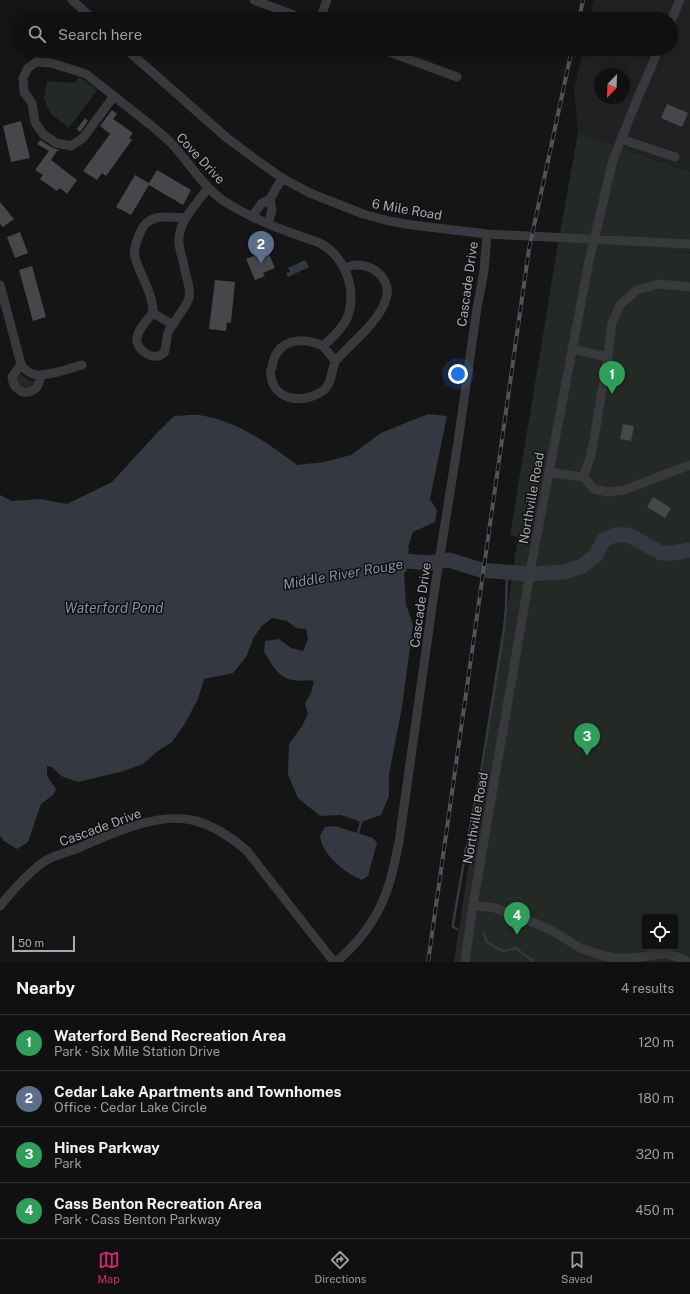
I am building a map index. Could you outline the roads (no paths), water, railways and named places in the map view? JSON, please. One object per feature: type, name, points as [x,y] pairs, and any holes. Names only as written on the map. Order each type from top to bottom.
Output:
[{"type":"street","points":[[72,0],[85,12]]},
{"type":"street","points":[[254,0],[286,12]]},
{"type":"street","points":[[323,12],[327,0]]},
{"type":"street","points":[[675,12],[680,0]]},
{"type":"street","name":"6 Mile Road","points":[[134,56],[227,138],[282,178],[336,204],[363,214],[412,225],[488,234],[690,244]]},
{"type":"street","points":[[400,56],[457,77]]},
{"type":"street","name":"Northville Road","points":[[465,962],[473,905],[548,472],[594,240],[613,160],[656,56]]},
{"type":"street","name":"Cove Drive","points":[[114,96],[83,138],[71,146],[64,145],[56,143],[44,134],[34,122],[32,103],[24,92],[23,78],[28,68],[36,62],[51,63],[86,74],[114,96],[170,143],[208,188],[227,203],[268,224],[328,247],[336,255],[351,286],[351,304],[347,318],[338,331],[323,346]]},
{"type":"street","points":[[621,139],[675,157]]},
{"type":"street","points":[[252,216],[261,204],[270,199],[282,178]]},
{"type":"street","points":[[185,218],[159,216],[147,222],[141,229],[136,243],[135,256],[151,296],[153,313],[143,325],[137,337],[137,343],[143,351],[150,355],[157,356],[164,354],[167,346],[168,331],[189,298],[184,264],[179,245],[181,227],[185,218],[208,188]]},
{"type":"street","points":[[268,224],[272,210],[270,199]]},
{"type":"street","name":"Cascade Drive","points":[[0,906],[20,882],[44,862],[127,828],[154,821],[176,818],[191,820],[220,830],[235,840],[247,851],[335,962],[357,943],[381,904],[390,881],[399,842],[437,574],[477,308],[484,271],[488,234]]},
{"type":"street","points":[[335,360],[323,346],[315,342],[302,340],[289,342],[279,349],[273,360],[270,375],[275,387],[281,394],[297,400],[312,397],[325,389],[330,380],[335,360],[347,350],[377,317],[387,298],[387,284],[380,272],[364,264],[349,265],[344,269]]},
{"type":"street","points":[[583,477],[591,456],[608,357],[612,323],[620,304],[637,290],[659,284],[690,287]]},
{"type":"street","points":[[0,285],[4,316],[21,364],[27,372],[41,375],[82,365]]},
{"type":"street","points":[[153,313],[172,325]]},
{"type":"street","points":[[572,349],[608,357]]},
{"type":"street","points":[[21,364],[12,377],[13,383],[17,388],[24,392],[31,391],[39,383],[41,375]]},
{"type":"street","points":[[548,472],[583,477],[594,489],[608,492],[624,490],[690,465]]},
{"type":"street","points":[[473,905],[495,908],[540,925],[580,948],[601,955],[614,958],[634,958],[666,954],[681,958],[688,962]]},
{"type":"water","points":[[305,260],[309,267],[288,277],[286,273],[290,272],[288,268]]},
{"type":"water","name":"Waterford Pond","points":[[429,414],[447,416],[430,499],[437,510],[435,522],[413,532],[408,547],[406,572],[404,573],[406,604],[413,625],[402,707],[389,774],[389,796],[381,815],[361,822],[341,815],[320,816],[298,798],[288,775],[289,744],[302,726],[308,714],[305,704],[311,693],[314,681],[296,681],[284,677],[276,670],[264,652],[265,641],[279,639],[291,648],[303,651],[308,639],[306,629],[296,628],[287,621],[272,618],[262,626],[254,637],[246,657],[233,673],[204,679],[198,699],[184,725],[172,742],[158,751],[143,764],[120,772],[78,782],[61,776],[52,767],[47,766],[47,776],[56,789],[53,795],[41,804],[28,842],[17,849],[4,841],[0,836],[0,495],[12,501],[40,499],[67,504],[112,482],[174,416],[199,415],[239,427],[274,448],[297,465],[324,462],[351,455],[381,433]]},
{"type":"water","points":[[335,826],[373,838],[377,843],[368,876],[362,880],[340,867],[323,847],[320,836],[325,827]]},
{"type":"waterway","name":"Middle River Rouge","points":[[406,561],[429,563],[449,560],[481,570],[528,574],[565,572],[582,566],[595,556],[604,540],[615,535],[629,535],[661,553],[673,553],[690,550]]},
{"type":"waterway","points":[[457,929],[453,927],[453,924],[464,855],[469,839],[482,766],[504,629],[507,572]]},
{"type":"waterway","points":[[358,833],[361,822]]},
{"type":"waterway","points":[[484,934],[487,942],[502,951],[517,948],[534,962]]},
{"type":"railway","points":[[580,12],[583,0]]},
{"type":"railway","points":[[428,962],[529,249],[570,56]]},
{"type":"place","name":"Cedar Lake Apartments and Townhomes","points":[[261,264]]},
{"type":"place","name":"Waterford Bend Recreation Area","points":[[612,394]]},
{"type":"place","name":"Hines Parkway","points":[[587,756]]},
{"type":"place","name":"Cass Benton Recreation Area","points":[[517,935]]}]
